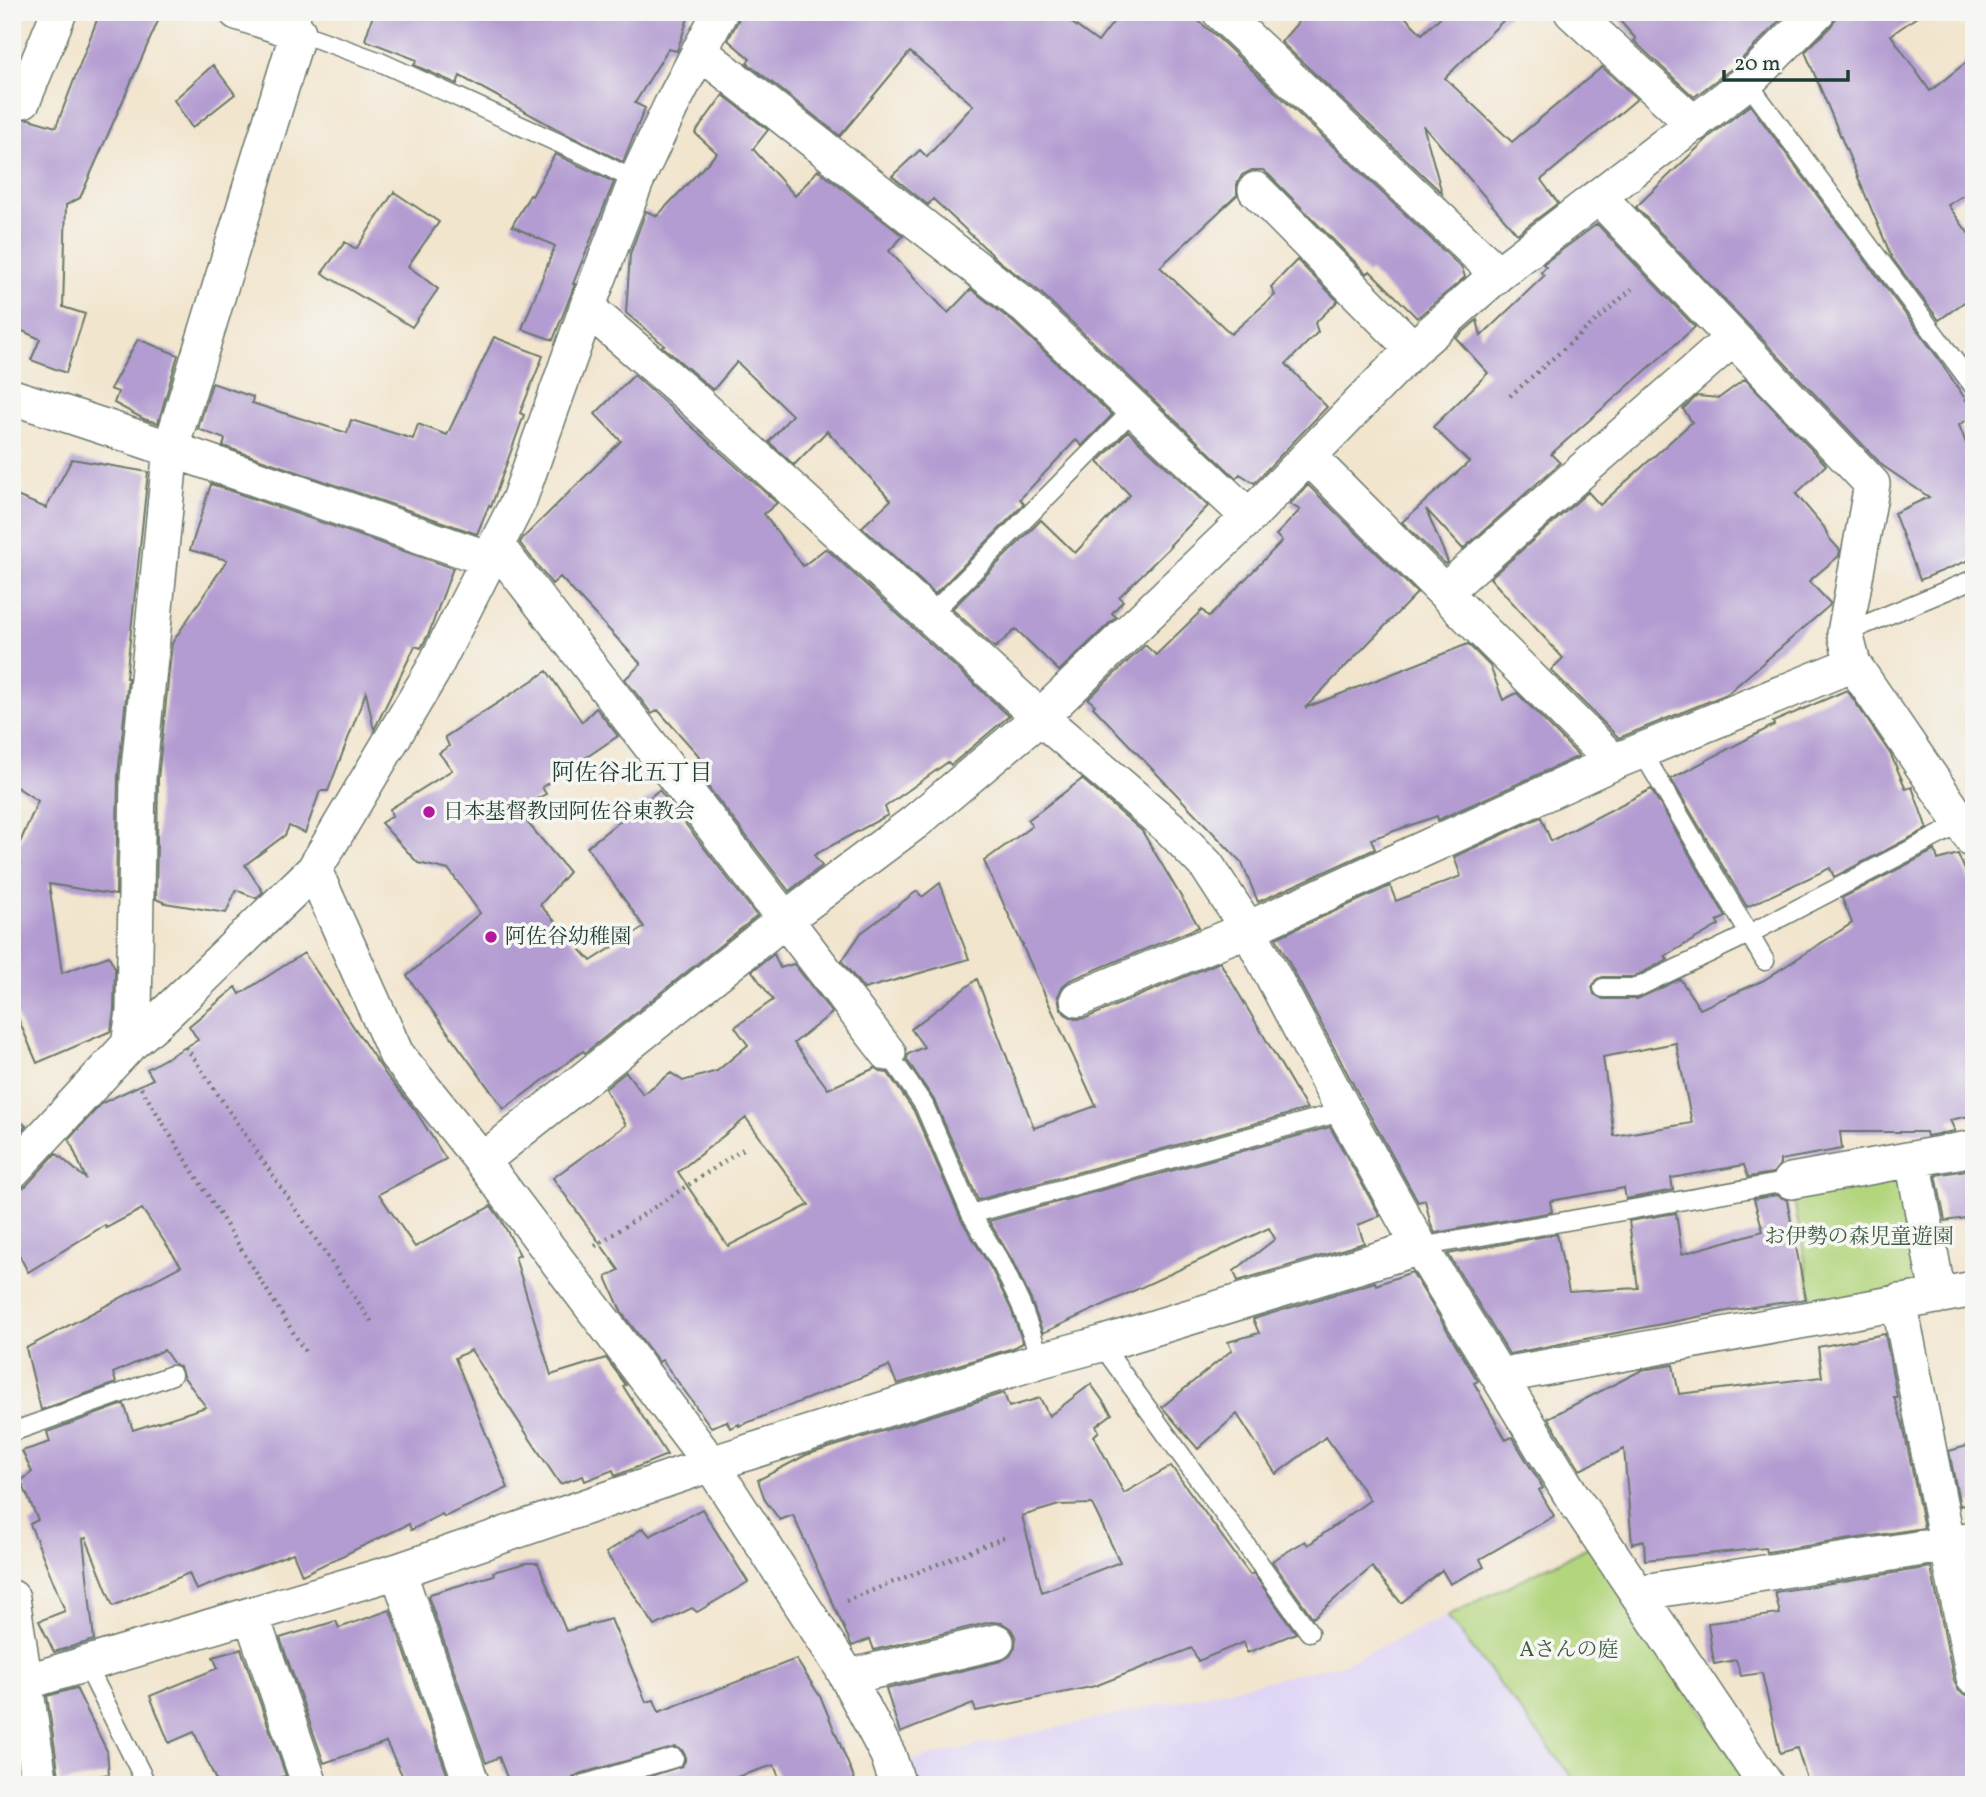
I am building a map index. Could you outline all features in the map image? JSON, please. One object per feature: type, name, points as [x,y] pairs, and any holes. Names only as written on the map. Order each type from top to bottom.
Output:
[{"type":"street","points":[[12,97],[23,100],[59,12]]},
{"type":"street","points":[[124,1050],[134,1012],[138,778],[171,448],[300,22],[237,12]]},
{"type":"street","points":[[12,1171],[124,1050],[164,1015],[314,870],[432,672],[519,500],[587,307],[636,181],[720,12]]},
{"type":"street","points":[[1220,12],[1498,274]]},
{"type":"street","points":[[1572,12],[1694,124]]},
{"type":"street","points":[[482,1161],[785,920],[915,822],[1040,717],[1249,517],[1413,349],[1498,274],[1747,82],[1817,12]]},
{"type":"street","points":[[699,51],[1026,307],[1249,517]]},
{"type":"street","points":[[1256,190],[1413,349]]},
{"type":"street","points":[[1599,197],[1872,484],[1849,648],[1965,815]]},
{"type":"street","points":[[587,307],[693,399],[1040,717],[1172,830],[1207,866],[1248,929],[1343,1111],[1420,1247],[1570,1493],[1766,1785]]},
{"type":"street","points":[[1444,592],[1733,338]]},
{"type":"street","points":[[12,397],[171,448],[247,477],[493,552],[888,1053]]},
{"type":"street","points":[[1309,457],[1444,592],[1627,756]]},
{"type":"street","points":[[1078,999],[1248,929],[1627,756],[1849,648]]},
{"type":"street","points":[[314,870],[396,1054],[482,1161],[711,1464],[848,1677],[888,1755],[898,1785]]},
{"type":"street","points":[[1791,1181],[1974,1148]]},
{"type":"street","points":[[1913,1159],[1938,1295]]},
{"type":"street","points":[[19,1684],[398,1571],[711,1464],[1041,1360],[1420,1247]]},
{"type":"street","points":[[1499,1376],[1974,1289]]},
{"type":"street","points":[[1899,1302],[1961,1543],[1974,1677]]},
{"type":"street","points":[[1637,1593],[1961,1543]]},
{"type":"street","points":[[398,1571],[472,1785]]},
{"type":"street","points":[[12,1598],[19,1684],[40,1785]]},
{"type":"street","points":[[251,1615],[310,1785]]},
{"type":"street","points":[[848,1677],[996,1642]]},
{"type":"lane","points":[[300,22],[377,61],[585,155],[636,181]]},
{"type":"lane","points":[[1747,82],[1974,387]]},
{"type":"lane","points":[[929,616],[1134,409]]},
{"type":"lane","points":[[1849,648],[1974,579]]},
{"type":"lane","points":[[1627,756],[1765,961]]},
{"type":"lane","points":[[1604,988],[1636,988],[1749,934],[1965,815]]},
{"type":"lane","points":[[888,1053],[924,1105],[971,1214],[1002,1265],[1016,1295],[1041,1360]]},
{"type":"lane","points":[[971,1214],[1343,1111]]},
{"type":"lane","points":[[1420,1247],[1791,1181]]},
{"type":"lane","points":[[1101,1344],[1309,1632]]},
{"type":"lane","points":[[12,1432],[172,1375]]},
{"type":"lane","points":[[86,1664],[147,1785]]},
{"type":"lane","points":[[582,1785],[674,1758]]},
{"type":"path","points":[[1510,396],[1661,262]]},
{"type":"path","points":[[164,1015],[373,1324]]},
{"type":"path","points":[[124,1050],[306,1353]]},
{"type":"path","points":[[562,1268],[745,1147]]},
{"type":"path","points":[[809,1616],[1008,1536]]},
{"type":"shaded area","points":[[1447,1616],[1578,1785],[920,1785],[912,1760],[1343,1664]]},
{"type":"green space","name":"お伊勢の森児童遊園","points":[[1905,1170],[1925,1284],[1813,1304],[1792,1191]]},
{"type":"green space","name":"Aさんの庭","points":[[1592,1545],[1750,1785],[1578,1785],[1447,1616]]},
{"type":"building","points":[[100,12],[162,12],[80,198],[66,205],[63,307],[85,314],[66,373],[31,360],[40,339],[12,326],[12,118],[29,119],[56,127]]},
{"type":"building","points":[[374,12],[690,12],[677,51],[668,49],[635,103],[645,108],[623,162],[460,76],[457,84],[414,65],[417,60],[365,40]]},
{"type":"building","points":[[740,12],[1057,12],[1098,42],[1121,12],[1188,12],[1462,268],[1465,277],[1417,318],[1370,271],[1367,274],[1263,170],[1252,170],[1242,175],[1237,184],[1237,195],[1160,267],[1231,334],[1275,295],[1271,287],[1297,260],[1338,301],[1315,323],[1318,332],[1286,364],[1327,407],[1254,483],[1240,474],[1236,478],[1040,292],[999,261],[933,199],[928,205],[892,176],[920,150],[927,157],[973,105],[910,52],[840,136],[747,63],[750,59],[728,40]]},
{"type":"building","points":[[1307,12],[1400,12],[1422,34],[1446,12],[1512,12],[1445,78],[1512,142],[1602,67],[1637,99],[1541,180],[1558,203],[1517,234],[1423,125],[1442,193],[1281,42]]},
{"type":"building","points":[[1612,12],[1788,12],[1734,67],[1694,97],[1634,41],[1636,39]]},
{"type":"building","points":[[1837,12],[1924,12],[1891,35],[1930,91],[1974,56],[1974,189],[1948,205],[1974,241],[1974,295],[1939,320],[1892,258],[1805,52],[1831,26]]},
{"type":"building","points":[[213,65],[235,94],[192,128],[174,100]]},
{"type":"building","points":[[723,95],[768,130],[753,149],[795,196],[818,170],[903,236],[889,251],[948,313],[971,289],[1013,322],[1112,415],[1082,446],[1076,440],[1020,499],[1024,504],[935,594],[862,527],[891,500],[827,431],[794,465],[769,442],[792,415],[737,362],[713,390],[626,313],[630,254],[646,211],[657,216],[717,153],[695,133]]},
{"type":"building","points":[[1750,105],[1938,358],[1974,412],[1974,416],[1959,425],[1974,464],[1974,558],[1920,580],[1894,513],[1929,497],[1883,466],[1636,207],[1710,136]]},
{"type":"building","points":[[555,154],[614,182],[553,340],[522,329],[555,246],[512,226]]},
{"type":"building","points":[[394,192],[439,222],[408,266],[438,289],[412,327],[322,273],[345,242],[356,249]]},
{"type":"building","points":[[1597,224],[1695,327],[1551,454],[1560,463],[1463,549],[1426,509],[1448,562],[1445,564],[1402,522],[1469,462],[1433,427],[1488,373],[1456,338],[1477,320],[1481,336],[1544,276],[1541,272],[1546,267],[1543,264]]},
{"type":"building","points":[[494,337],[543,356],[520,413],[524,415],[491,507],[489,505],[477,534],[223,446],[225,439],[198,429],[212,383],[253,397],[252,403],[347,433],[351,420],[413,439],[418,424],[447,435]]},
{"type":"building","points":[[138,339],[178,355],[158,423],[144,419],[114,403],[118,392],[110,389]]},
{"type":"building","points":[[634,375],[777,503],[764,514],[803,566],[825,549],[829,551],[1009,716],[951,765],[948,762],[885,807],[888,815],[814,855],[822,866],[789,891],[691,765],[700,757],[658,710],[652,714],[625,679],[641,664],[560,577],[552,584],[520,543],[621,441],[595,414]]},
{"type":"building","points":[[1745,379],[1826,465],[1796,494],[1840,550],[1839,556],[1809,581],[1830,603],[1829,606],[1727,694],[1619,738],[1551,670],[1563,658],[1490,578],[1588,492],[1600,505],[1692,422],[1683,409],[1697,396],[1719,398]]},
{"type":"building","points":[[1128,431],[1208,506],[1119,597],[1123,601],[1112,613],[1116,617],[1059,671],[1016,629],[995,648],[952,609],[1041,520],[1075,553],[1130,495],[1098,462]]},
{"type":"building","points":[[72,459],[148,472],[118,776],[116,895],[49,884],[62,973],[109,956],[115,968],[111,1031],[37,1063],[12,1004],[12,881],[21,865],[15,854],[38,801],[12,784],[12,494],[46,508]]},
{"type":"building","points":[[211,484],[453,568],[429,633],[421,648],[415,646],[374,730],[366,692],[328,791],[320,791],[305,833],[289,826],[285,835],[245,865],[263,892],[256,898],[236,890],[226,913],[165,903],[156,899],[158,779],[172,643],[227,560],[190,550]]},
{"type":"building","points":[[1308,485],[1417,593],[1305,708],[1468,644],[1490,666],[1503,700],[1517,693],[1579,756],[1438,820],[1437,816],[1371,839],[1375,849],[1258,902],[1242,863],[1088,699],[1145,645],[1156,655],[1202,610],[1209,617],[1282,541],[1276,535],[1300,510],[1290,504]]},
{"type":"building","points":[[547,671],[582,722],[596,708],[618,736],[542,787],[546,794],[517,810],[569,872],[540,905],[591,961],[644,927],[587,847],[659,790],[757,916],[585,1053],[583,1051],[504,1109],[407,976],[480,913],[449,870],[418,863],[381,823],[392,816],[390,809],[452,770],[439,753],[449,746],[445,737]]},
{"type":"building","points":[[1847,690],[1891,755],[1906,789],[1912,787],[1927,829],[1834,877],[1830,868],[1747,907],[1671,779],[1774,725],[1773,722]]},
{"type":"building","points":[[1082,779],[1142,831],[1199,927],[1070,980],[1058,996],[1060,1007],[1065,1014],[1075,1019],[1086,1018],[1220,962],[1307,1109],[978,1200],[934,1100],[907,1060],[908,1054],[924,1047],[911,1029],[977,979],[1034,1128],[1096,1106],[984,861],[1032,826],[1028,820]]},
{"type":"building","points":[[1651,789],[1726,917],[1717,921],[1719,925],[1665,956],[1668,960],[1633,977],[1597,979],[1592,987],[1594,994],[1603,999],[1637,999],[1680,979],[1700,1009],[1764,980],[1852,923],[1842,898],[1935,850],[1938,860],[1958,854],[1974,891],[1974,1115],[1950,1120],[1955,1131],[1927,1136],[1926,1132],[1840,1132],[1842,1149],[1780,1160],[1773,1173],[1748,1177],[1744,1165],[1671,1178],[1673,1190],[1626,1199],[1624,1188],[1550,1201],[1552,1212],[1435,1233],[1425,1200],[1418,1202],[1276,938],[1390,886],[1396,901],[1461,876],[1454,857],[1541,817],[1551,841]],"holes":[[[1676,1043],[1692,1123],[1614,1136],[1603,1057]]]},
{"type":"building","points":[[940,883],[969,959],[864,989],[842,961],[861,933],[917,891],[922,897]]},
{"type":"building","points":[[304,953],[386,1075],[415,1110],[446,1159],[379,1194],[415,1247],[491,1206],[520,1255],[515,1257],[551,1375],[606,1358],[626,1385],[623,1386],[667,1455],[615,1476],[613,1470],[585,1481],[583,1476],[560,1484],[471,1350],[455,1358],[508,1488],[444,1517],[442,1514],[411,1530],[409,1524],[302,1575],[293,1553],[196,1590],[189,1573],[113,1606],[86,1538],[83,1539],[94,1640],[54,1652],[39,1621],[65,1611],[30,1524],[38,1520],[21,1481],[32,1472],[22,1451],[50,1442],[47,1432],[124,1404],[133,1430],[206,1407],[183,1376],[180,1367],[174,1364],[164,1350],[113,1373],[116,1383],[41,1410],[26,1348],[181,1266],[142,1209],[106,1228],[105,1225],[28,1272],[12,1241],[12,1191],[27,1185],[56,1153],[86,1179],[69,1139],[102,1103],[153,1079],[147,1069],[198,1040],[189,1026],[236,987],[240,994]]},
{"type":"building","points":[[774,954],[780,968],[794,964],[832,1013],[794,1043],[828,1089],[875,1068],[888,1073],[914,1111],[961,1219],[992,1270],[1011,1309],[1023,1343],[897,1384],[889,1366],[739,1426],[730,1428],[727,1421],[711,1427],[662,1360],[659,1362],[622,1313],[606,1277],[619,1270],[553,1178],[626,1125],[605,1089],[626,1072],[643,1094],[671,1073],[683,1081],[717,1071],[748,1045],[735,1027],[773,1000],[752,971]],"holes":[[[746,1118],[809,1205],[728,1246],[678,1172]]]},
{"type":"building","points":[[12,1114],[26,1126],[12,1141]]},
{"type":"building","points":[[1330,1127],[1380,1216],[1358,1225],[1364,1243],[1238,1281],[1234,1271],[1275,1239],[1269,1228],[1043,1333],[1012,1260],[989,1221]]},
{"type":"building","points":[[1972,1169],[1974,1217],[1945,1221],[1936,1175]]},
{"type":"building","points":[[1777,1195],[1787,1200],[1806,1299],[1733,1310],[1509,1354],[1448,1254],[1557,1234],[1569,1292],[1638,1288],[1629,1221],[1676,1213],[1682,1254],[1763,1231],[1754,1199]]},
{"type":"building","points":[[1412,1272],[1478,1381],[1474,1383],[1506,1440],[1512,1437],[1543,1488],[1539,1490],[1554,1516],[1480,1559],[1484,1567],[1450,1584],[1442,1570],[1401,1603],[1372,1567],[1313,1618],[1272,1561],[1305,1541],[1308,1545],[1370,1500],[1326,1437],[1276,1474],[1237,1414],[1198,1449],[1162,1407],[1232,1350],[1228,1342],[1259,1333],[1253,1319],[1375,1282],[1376,1285]]},
{"type":"building","points":[[1885,1334],[1897,1397],[1894,1397],[1903,1425],[1924,1528],[1767,1552],[1766,1548],[1645,1560],[1644,1541],[1632,1544],[1624,1449],[1580,1470],[1548,1418],[1642,1370],[1673,1365],[1679,1394],[1822,1377],[1818,1347]]},
{"type":"building","points":[[1091,1384],[1112,1414],[1096,1426],[1099,1431],[1094,1436],[1124,1493],[1171,1466],[1296,1633],[1247,1653],[1244,1642],[1198,1661],[1192,1648],[1095,1686],[976,1711],[973,1704],[900,1733],[886,1689],[1001,1661],[1010,1656],[1015,1648],[1016,1638],[1011,1629],[1002,1623],[991,1622],[874,1650],[870,1639],[852,1646],[793,1515],[780,1520],[765,1500],[758,1480],[806,1455],[1004,1393],[1009,1407],[1040,1398],[1049,1416]],"holes":[[[1092,1504],[1120,1562],[1042,1592],[1022,1516],[1059,1505]]]},
{"type":"building","points":[[1974,1444],[1974,1502],[1960,1506],[1949,1451]]},
{"type":"building","points":[[702,1509],[748,1582],[697,1612],[692,1608],[655,1626],[606,1553],[643,1528],[650,1536]]},
{"type":"building","points":[[526,1563],[538,1563],[566,1631],[611,1619],[646,1702],[654,1700],[659,1712],[796,1659],[821,1698],[857,1785],[782,1785],[774,1765],[712,1785],[623,1785],[682,1766],[685,1755],[676,1747],[579,1774],[573,1778],[571,1785],[510,1785],[499,1757],[486,1763],[428,1596]]},
{"type":"building","points":[[1931,1567],[1954,1681],[1959,1691],[1969,1696],[1974,1716],[1974,1785],[1809,1785],[1797,1748],[1780,1753],[1762,1673],[1741,1676],[1736,1660],[1714,1664],[1708,1623],[1780,1614],[1775,1592]]},
{"type":"building","points":[[390,1610],[448,1777],[429,1785],[407,1785],[386,1742],[324,1763],[280,1638],[336,1621],[339,1628]]},
{"type":"building","points":[[241,1649],[286,1776],[281,1777],[284,1785],[218,1785],[194,1732],[169,1743],[150,1696],[218,1668],[213,1657]]},
{"type":"building","points":[[76,1688],[107,1751],[109,1774],[60,1783],[47,1696]]},
{"type":"place","name":"日本基督教団阿佐谷東教会","points":[[429,812]]},
{"type":"place","name":"阿佐谷幼稚園","points":[[491,937]]},
{"type":"district","name":"阿佐谷北五丁目","points":[[632,774]]}]
